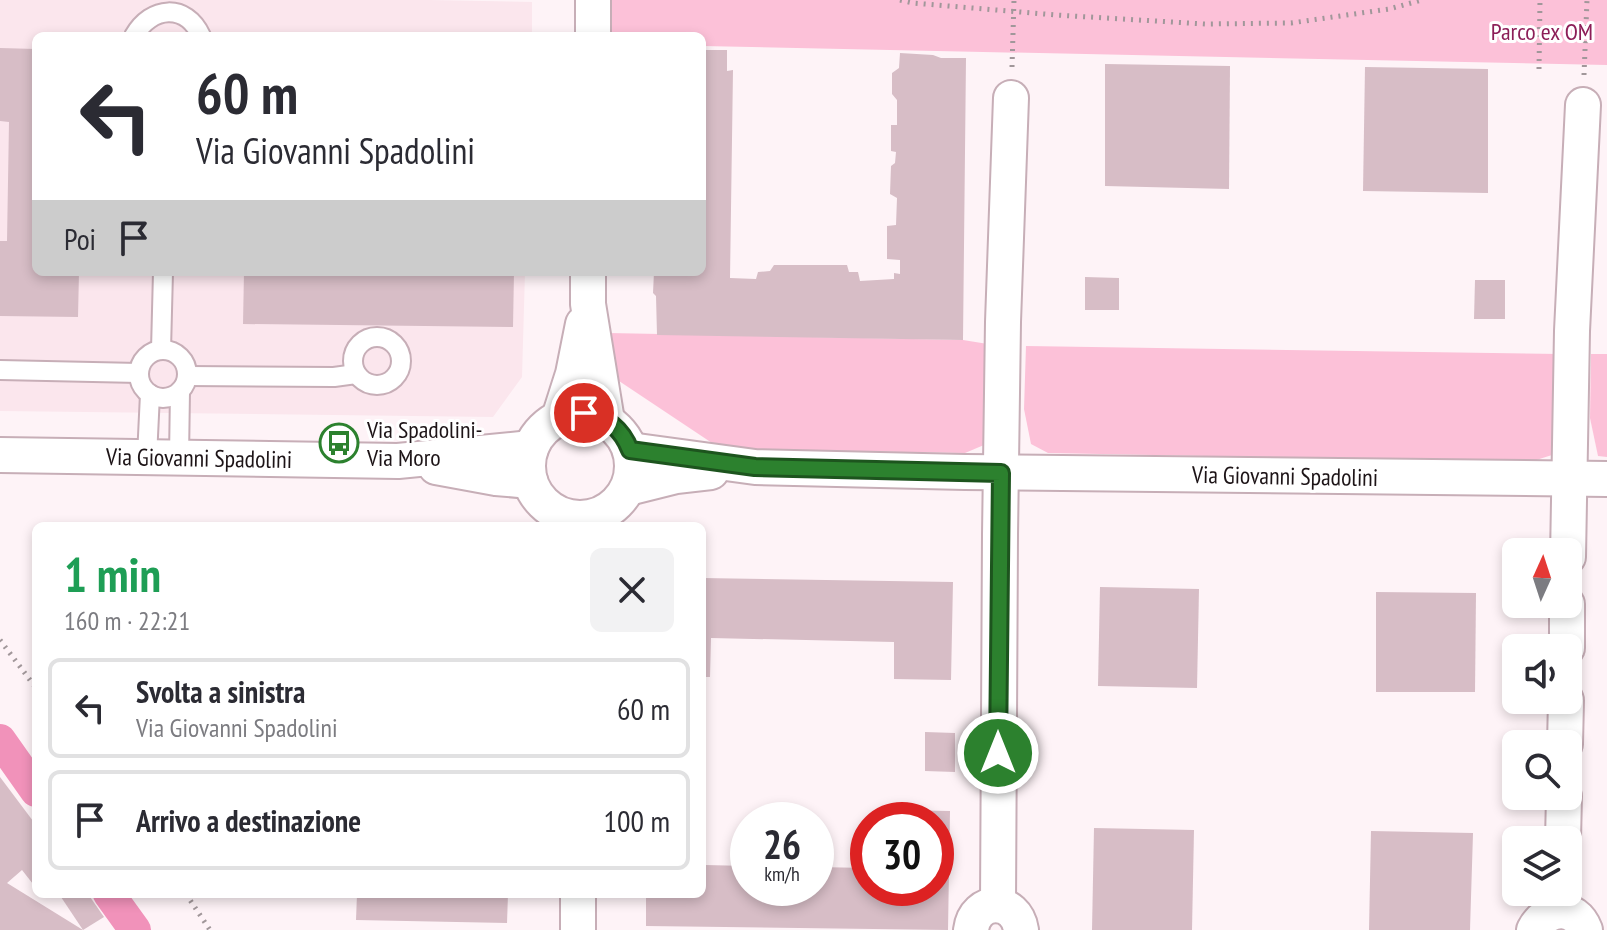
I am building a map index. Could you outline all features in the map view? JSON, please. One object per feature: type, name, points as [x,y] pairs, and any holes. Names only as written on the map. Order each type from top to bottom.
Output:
[{"type":"street","points":[[593,0],[593,32]]},
{"type":"street","points":[[1009,918],[1001,473],[1011,98]]},
{"type":"street","points":[[1568,538],[1572,331],[1583,105]]},
{"type":"street","points":[[559,418],[573,374],[588,288]]},
{"type":"street","points":[[588,288],[607,421]]},
{"type":"street","points":[[531,464],[536,437],[544,427],[559,418],[584,413],[607,421],[622,433],[630,450],[633,469],[628,488]]},
{"type":"street","name":"Via Giovanni Spadolini","points":[[630,450],[755,467],[1001,473],[1607,479]]},
{"type":"street","name":"Via Giovanni Spadolini","points":[[0,455],[398,461],[496,478],[531,464],[535,492],[562,520],[599,520],[628,488],[676,476],[755,467]]},
{"type":"street","points":[[578,898],[578,930]]},
{"type":"street","points":[[971,930],[976,915],[990,906],[1009,918]]},
{"type":"lane","points":[[136,32],[153,15],[165,12],[190,20],[199,32]]},
{"type":"lane","points":[[161,350],[163,276]]},
{"type":"lane","points":[[163,457],[184,384],[184,363],[174,353],[154,352],[144,361],[139,373],[144,388],[150,394],[166,398],[174,396],[184,384],[356,374]]},
{"type":"lane","points":[[0,370],[139,373]]},
{"type":"lane","points":[[150,394],[163,457]]},
{"type":"path","points":[[900,0],[1013,12],[1205,24],[1291,23],[1389,9],[1422,0]]},
{"type":"path","points":[[1011,98],[1014,0]]},
{"type":"path","points":[[1539,69],[1540,0]]},
{"type":"path","points":[[1583,105],[1587,0]]},
{"type":"path","points":[[0,640],[32,683]]},
{"type":"path","points":[[189,898],[210,930]]},
{"type":"shaded area","points":[[0,0],[532,2],[532,32],[32,32],[32,276],[525,276],[522,377],[493,417],[0,411]]},
{"type":"green space","name":"Parco ex OM","points":[[611,0],[1607,0],[1607,65],[706,46],[706,32],[611,32]]},
{"type":"green space","points":[[608,333],[963,340],[994,345],[995,408],[984,445],[965,453],[721,449],[610,375]]},
{"type":"green space","points":[[1026,346],[1560,354],[1561,418],[1552,455],[1530,462],[1048,453],[1031,444],[1024,409]]},
{"type":"green space","points":[[1591,354],[1607,354],[1607,457],[1598,456],[1590,418]]},
{"type":"building","points":[[0,48],[32,49],[32,276],[79,276],[78,317],[0,316],[0,241],[7,241],[9,122],[0,121]]},
{"type":"building","points":[[706,50],[727,50],[727,71],[733,70],[730,278],[756,279],[758,272],[770,271],[774,265],[847,265],[849,272],[858,272],[860,281],[894,279],[894,273],[900,274],[900,260],[887,259],[887,226],[896,225],[897,198],[890,194],[891,166],[895,163],[896,152],[891,151],[891,125],[897,125],[892,73],[899,68],[900,53],[966,58],[963,340],[657,335],[656,296],[653,293],[654,276],[706,276]]},
{"type":"building","points":[[1105,64],[1230,66],[1229,189],[1105,186]]},
{"type":"building","points":[[1365,67],[1488,69],[1488,193],[1363,191]]},
{"type":"building","points":[[244,276],[514,276],[513,327],[243,324]]},
{"type":"building","points":[[1085,277],[1119,278],[1119,310],[1085,310]]},
{"type":"building","points":[[1475,280],[1505,280],[1505,319],[1474,319]]},
{"type":"building","points":[[706,578],[953,582],[951,680],[894,679],[894,642],[711,638],[710,677],[706,677]]},
{"type":"building","points":[[1100,587],[1199,589],[1197,688],[1098,686]]},
{"type":"building","points":[[1376,592],[1476,593],[1475,692],[1376,692]]},
{"type":"building","points":[[925,732],[955,733],[955,772],[925,771]]},
{"type":"building","points":[[0,777],[32,820],[32,883],[22,870],[7,883],[83,930],[0,930]]},
{"type":"building","points":[[1094,828],[1194,830],[1192,930],[1092,930]]},
{"type":"building","points":[[1371,831],[1473,833],[1470,930],[1369,930]]},
{"type":"building","points":[[706,865],[730,866],[730,906],[834,906],[834,867],[850,868],[850,906],[948,906],[948,930],[646,926],[646,898],[706,898]]},
{"type":"building","points":[[62,898],[91,898],[104,917],[83,930]]},
{"type":"building","points":[[357,898],[508,898],[507,923],[356,920]]},
{"type":"waterway","points":[[0,740],[32,785]]},
{"type":"waterway","points":[[112,898],[135,930]]},
{"type":"place","name":"Via Spadolini- Via Moro","points":[[339,443]]},
{"type":"route","points":[[584,413],[613,424],[622,433],[630,450],[755,467],[1001,473],[998,753]]}]
